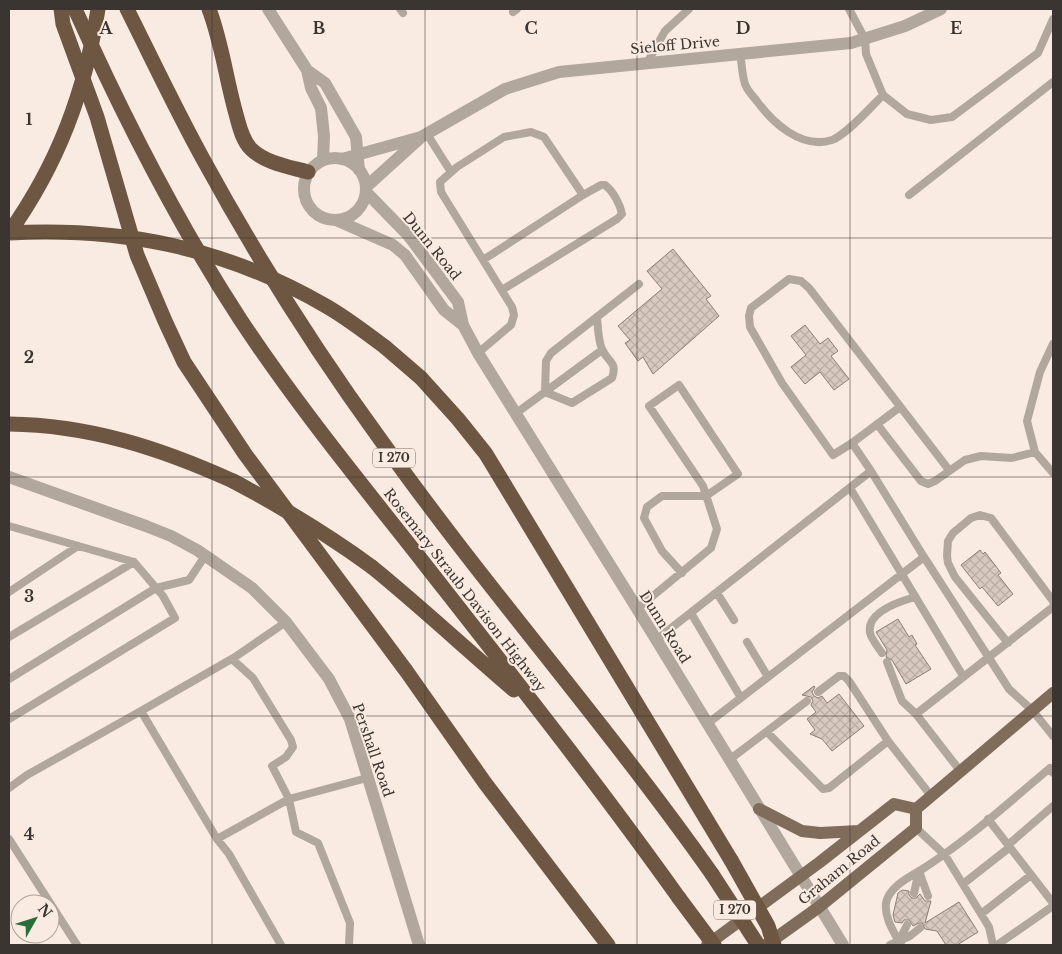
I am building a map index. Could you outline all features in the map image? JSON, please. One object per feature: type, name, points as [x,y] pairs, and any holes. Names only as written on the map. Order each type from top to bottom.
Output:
[{"type":"highway","points":[[61,9],[63,24],[97,117],[137,255],[184,362],[245,454],[408,672],[491,791],[603,941]]},
{"type":"highway","name":"Rosemary Straub Davison Highway","points":[[76,9],[150,167],[210,272],[242,322],[318,428],[600,789],[714,945]]},
{"type":"highway","points":[[9,233],[28,206],[49,167],[66,128],[82,87],[98,9]]},
{"type":"highway","name":"Rosemary Straub Davison Highway","points":[[127,9],[203,159],[254,249],[321,355],[410,480],[672,818],[712,874],[758,945]]},
{"type":"highway","points":[[210,9],[244,138],[251,149],[262,156],[281,165],[308,172]]},
{"type":"highway","points":[[9,233],[91,232],[140,238],[197,251],[237,264],[283,283],[327,306],[385,347],[421,378],[486,454],[731,860],[768,926],[774,945]]},
{"type":"highway","points":[[15,424],[70,428],[119,438],[168,454],[233,481],[276,504],[319,529],[372,567],[538,710]]},
{"type":"main road","points":[[916,828],[916,809],[1053,693]]},
{"type":"main road","name":"Graham Road","points":[[707,945],[894,804],[916,809]]},
{"type":"main road","points":[[759,809],[802,830],[820,833],[859,831]]},
{"type":"main road","name":"Graham Road","points":[[766,945],[819,907],[916,828]]},
{"type":"street","points":[[268,9],[307,70],[311,88],[321,108],[324,136],[323,160]]},
{"type":"street","name":"Sieloff Drive","points":[[342,158],[424,135],[505,89],[559,72],[851,43],[906,26],[940,9]]},
{"type":"street","points":[[307,70],[325,83],[356,137],[359,170]]},
{"type":"street","name":"Sieloff Drive","points":[[366,190],[424,135]]},
{"type":"street","points":[[342,158],[359,170],[363,177],[366,190],[360,208],[346,218],[326,219],[310,209],[306,200],[303,191],[304,181],[308,172],[323,160],[342,158]]},
{"type":"street","name":"Dunn Road","points":[[366,190],[408,235],[458,302],[463,325],[478,353],[842,945]]},
{"type":"street","name":"Dunn Road","points":[[336,220],[393,245],[405,255],[444,310],[463,325]]},
{"type":"street","name":"Pershall Road","points":[[9,477],[171,536],[205,556],[252,588],[286,622],[329,680],[350,719],[419,945]]},
{"type":"lane","points":[[647,63],[665,30],[689,9]]},
{"type":"lane","points":[[849,9],[865,39],[866,54],[884,95],[907,114],[932,120],[952,117],[1038,53],[1053,19]]},
{"type":"lane","points":[[740,54],[745,85],[758,103],[774,121],[790,134],[811,142],[832,140],[854,124],[884,95]]},
{"type":"lane","points":[[909,196],[1053,82]]},
{"type":"lane","points":[[478,353],[511,325],[514,314],[502,290],[441,192],[440,182],[451,172],[504,137],[531,132],[544,137],[583,195]]},
{"type":"lane","points":[[424,135],[451,172]]},
{"type":"lane","points":[[483,260],[583,195],[601,185],[609,188],[621,208],[622,214],[617,219],[502,290]]},
{"type":"lane","points":[[900,407],[833,455],[782,383],[750,327],[748,316],[751,308],[789,279],[801,281],[808,288],[949,470]]},
{"type":"lane","points":[[545,392],[546,361],[551,353],[639,284]]},
{"type":"lane","points":[[545,392],[572,404],[612,378],[613,365],[602,350],[597,317]]},
{"type":"lane","points":[[1053,344],[1040,372],[1027,421],[1035,452],[1053,472]]},
{"type":"lane","points":[[515,414],[602,350]]},
{"type":"lane","points":[[637,609],[682,573],[711,548],[717,529],[706,496],[702,486],[649,406],[679,385],[738,474],[706,496],[662,496],[647,507],[644,518],[662,551],[682,573]]},
{"type":"lane","points":[[877,424],[921,481],[928,484],[965,460],[981,456],[1012,458],[1035,452]]},
{"type":"lane","points":[[852,443],[1009,689],[1033,711],[1053,736]]},
{"type":"lane","points":[[656,640],[871,472]]},
{"type":"lane","points":[[850,488],[963,676]]},
{"type":"lane","points":[[1008,643],[956,577],[948,563],[948,541],[953,533],[971,518],[986,515],[991,518],[1053,601]]},
{"type":"lane","points":[[9,719],[174,618],[163,596],[134,562],[11,528]]},
{"type":"lane","points":[[9,592],[78,546]]},
{"type":"lane","points":[[9,679],[156,588],[189,580],[205,556]]},
{"type":"lane","points":[[707,724],[924,557]]},
{"type":"lane","points":[[9,637],[134,562]]},
{"type":"lane","points":[[717,593],[734,620]]},
{"type":"lane","points":[[882,653],[870,634],[871,624],[875,617],[897,602],[916,597]]},
{"type":"lane","points":[[916,714],[1053,607]]},
{"type":"lane","points":[[691,613],[741,698]]},
{"type":"lane","points":[[9,788],[27,775],[232,659],[286,622]]},
{"type":"lane","points":[[747,642],[768,677]]},
{"type":"lane","points":[[232,659],[253,678],[293,747],[286,757],[272,766],[289,799],[296,832],[318,843],[350,923],[349,945]]},
{"type":"lane","points":[[887,662],[902,701],[916,714],[961,772]]},
{"type":"lane","points":[[818,692],[839,676],[844,676],[888,741],[932,797]]},
{"type":"lane","points":[[729,760],[807,701]]},
{"type":"lane","points":[[141,710],[217,839],[230,854],[281,945]]},
{"type":"lane","points":[[767,732],[823,789],[829,788],[888,741]]},
{"type":"lane","points":[[900,943],[886,917],[886,902],[891,892],[919,871],[946,855],[1050,768],[1053,773]]},
{"type":"lane","points":[[217,839],[289,799],[367,778]]},
{"type":"lane","points":[[963,884],[1053,806]]},
{"type":"lane","points":[[988,819],[1053,904],[997,945]]},
{"type":"lane","points":[[916,828],[946,855],[989,927],[993,945]]},
{"type":"lane","points":[[9,839],[77,945]]},
{"type":"lane","points":[[914,892],[919,871]]},
{"type":"lane","points":[[919,871],[928,896]]},
{"type":"lane","points":[[981,914],[1031,875]]},
{"type":"lane","points":[[900,943],[907,925]]},
{"type":"lane","points":[[890,945],[900,943],[920,928]]},
{"type":"building","points":[[673,249],[711,296],[706,299],[719,316],[653,374],[643,357],[638,361],[625,343],[630,340],[618,326],[662,289],[647,271]]},
{"type":"building","points":[[805,325],[820,344],[828,338],[838,351],[831,356],[849,379],[834,390],[820,372],[805,384],[791,367],[806,355],[791,336]]},
{"type":"building","points":[[980,550],[983,554],[985,552],[1001,573],[998,575],[1013,594],[998,606],[982,587],[980,589],[961,565]]},
{"type":"building","points":[[898,619],[909,637],[912,635],[917,644],[915,645],[931,669],[906,684],[892,660],[886,657],[887,650],[876,632]]},
{"type":"building","points":[[814,686],[812,692],[814,696],[818,698],[822,696],[827,703],[839,694],[864,726],[832,751],[822,739],[810,734],[815,730],[807,719],[816,712],[811,705],[813,701],[811,697],[802,695]]},
{"type":"building","points":[[902,890],[909,891],[909,895],[912,898],[916,898],[920,894],[925,901],[931,901],[925,923],[959,902],[978,932],[957,945],[946,945],[937,931],[925,929],[922,923],[913,926],[909,920],[904,920],[902,923],[895,922],[893,915],[898,893]]}]
